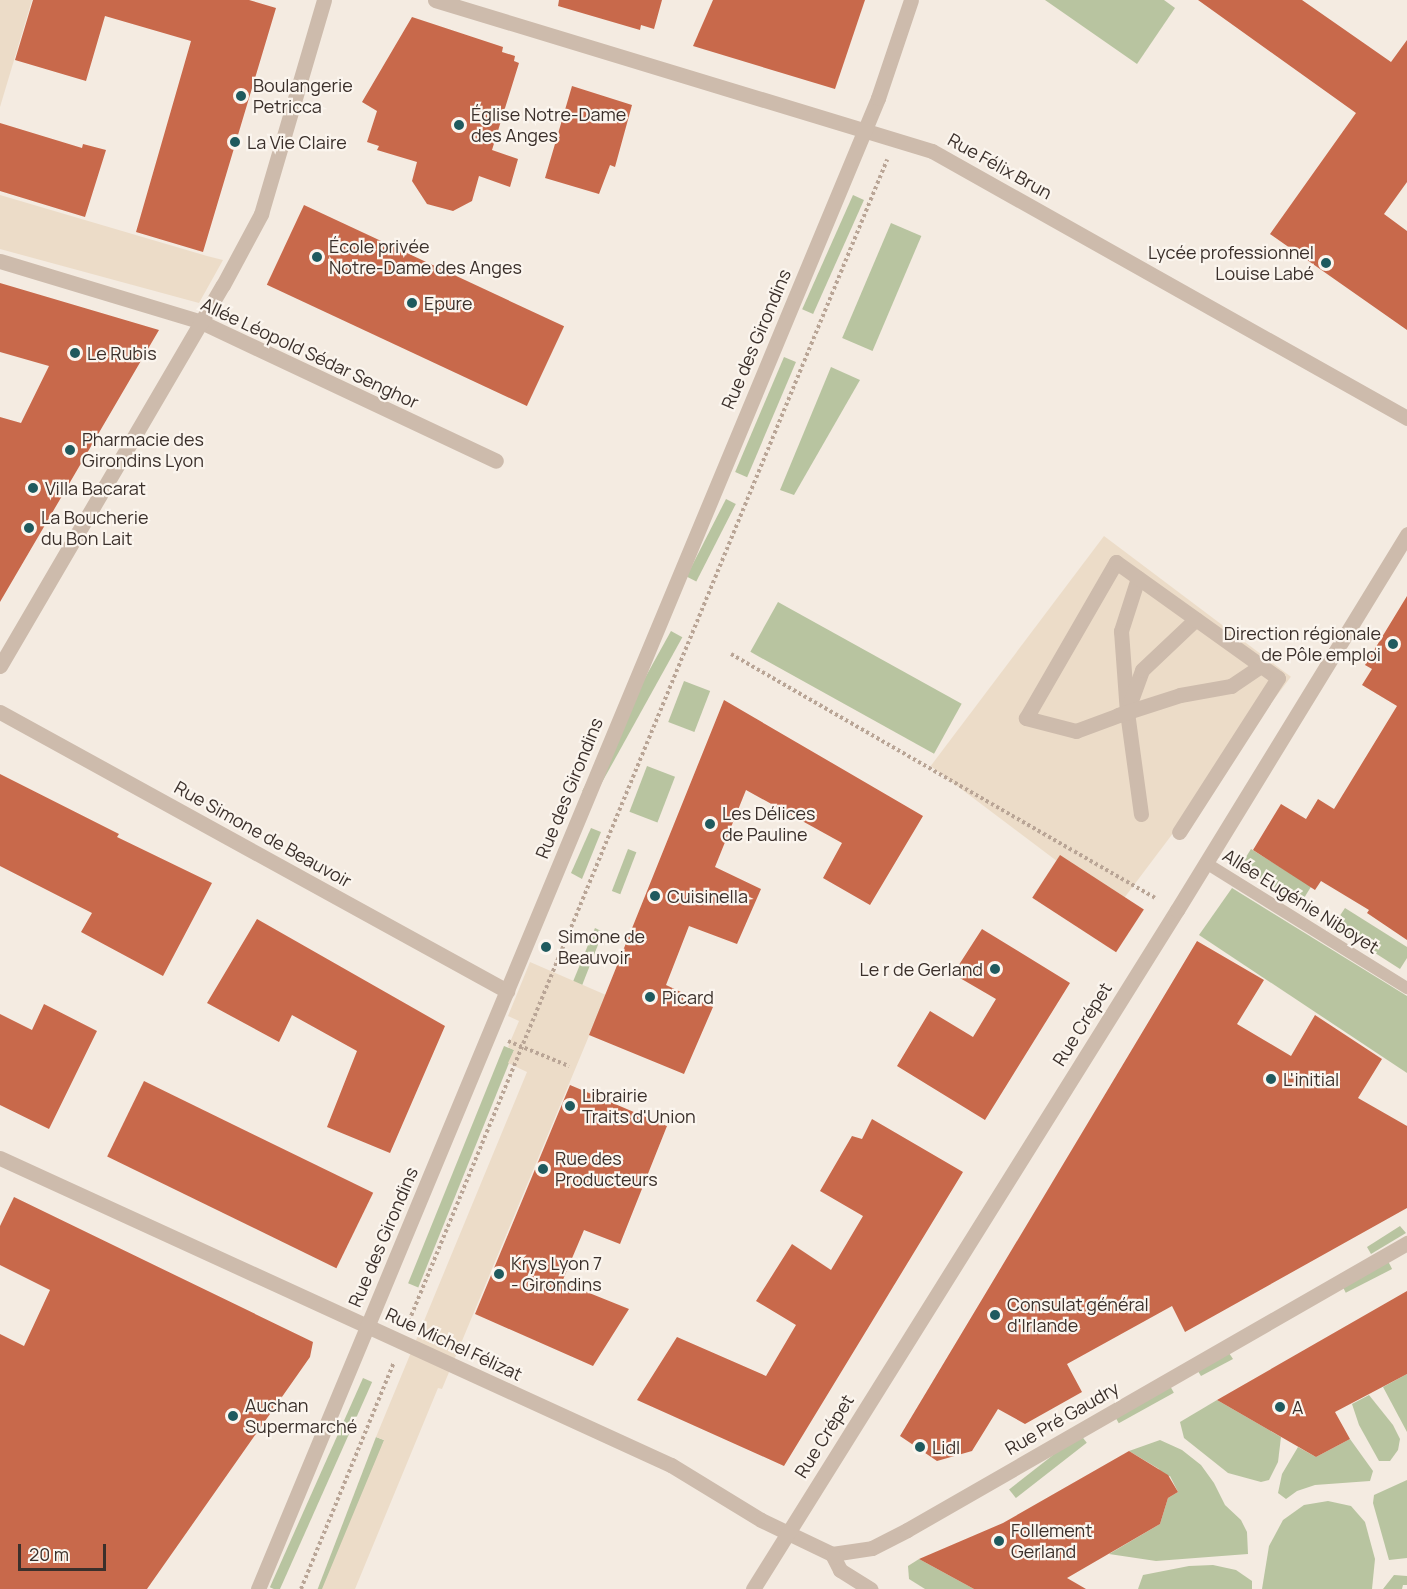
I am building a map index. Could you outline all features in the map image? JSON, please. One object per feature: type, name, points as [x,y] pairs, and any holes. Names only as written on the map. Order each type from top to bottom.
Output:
[{"type":"street","points":[[0,666],[261,214],[324,0]]},
{"type":"street","name":"Rue Félix Brun","points":[[435,0],[484,7],[863,131],[932,151],[1407,418]]},
{"type":"street","name":"Rue des Girondins","points":[[258,1589],[878,98],[911,0]]},
{"type":"street","name":"Allée Léopold Sédar Senghor","points":[[0,261],[200,321],[496,460]]},
{"type":"street","name":"Rue Crépet","points":[[786,1533],[1206,863],[1407,534]]},
{"type":"street","points":[[1179,832],[1278,678],[1196,619],[1116,562],[1026,718],[1076,732],[1127,712],[1142,670],[1196,619]]},
{"type":"street","points":[[1138,578],[1121,631],[1127,712],[1141,814]]},
{"type":"street","points":[[1076,732],[1180,694],[1231,686],[1261,666]]},
{"type":"street","name":"Rue Simone de Beauvoir","points":[[0,712],[507,991]]},
{"type":"street","points":[[1112,717],[1127,712]]},
{"type":"street","name":"Rue Michel Félizat","points":[[0,1158],[671,1465],[786,1533]]},
{"type":"street","name":"Rue Pré Gaudry","points":[[832,1554],[872,1548],[907,1530],[1407,1243]]},
{"type":"street","points":[[753,1589],[786,1533],[832,1554],[840,1570],[870,1589]]},
{"type":"lane","name":"Allée Eugénie Niboyet","points":[[1206,863],[1407,988]]},
{"type":"path","points":[[301,1589],[388,1379],[400,1341],[749,492],[880,180],[893,140]]},
{"type":"path","points":[[731,654],[1155,898]]},
{"type":"path","points":[[489,1033],[569,1066]]},
{"type":"green space","points":[[1045,0],[1164,0],[1175,8],[1137,64]]},
{"type":"green space","points":[[853,195],[864,200],[813,314],[802,309]]},
{"type":"green space","points":[[891,223],[921,236],[873,351],[842,338]]},
{"type":"green space","points":[[784,357],[796,362],[747,477],[735,472]]},
{"type":"green space","points":[[831,367],[860,380],[794,495],[780,490]]},
{"type":"green space","points":[[726,499],[736,504],[696,582],[687,577]]},
{"type":"green space","points":[[778,602],[962,704],[934,754],[750,652]]},
{"type":"green space","points":[[671,631],[682,637],[594,797],[582,791]]},
{"type":"green space","points":[[684,681],[710,691],[694,732],[668,722]]},
{"type":"green space","points":[[647,766],[675,777],[657,822],[629,812]]},
{"type":"green space","points":[[591,828],[601,832],[582,879],[571,873]]},
{"type":"green space","points":[[628,849],[636,852],[620,894],[612,891]]},
{"type":"green space","points":[[1251,849],[1311,887],[1301,904],[1240,866]]},
{"type":"green space","points":[[1232,888],[1407,996],[1407,1073],[1199,935]]},
{"type":"green space","points":[[1345,908],[1407,947],[1407,958],[1400,969],[1333,926]]},
{"type":"green space","points":[[595,928],[603,932],[572,1011],[563,1006]]},
{"type":"green space","points":[[504,1046],[514,1050],[418,1287],[408,1283]]},
{"type":"green space","points":[[1400,1226],[1406,1233],[1371,1254],[1367,1247]]},
{"type":"green space","points":[[1388,1261],[1392,1269],[1346,1293],[1342,1285]]},
{"type":"green space","points":[[1227,1350],[1233,1359],[1201,1376],[1196,1368]]},
{"type":"green space","points":[[1407,1374],[1407,1432],[1383,1387]]},
{"type":"green space","points":[[363,1378],[372,1382],[280,1589],[270,1587]]},
{"type":"green space","points":[[1169,1384],[1174,1393],[1119,1423],[1114,1415]]},
{"type":"green space","points":[[1369,1395],[1393,1425],[1400,1439],[1398,1450],[1390,1461],[1379,1461],[1359,1425],[1352,1404]]},
{"type":"green space","points":[[1217,1400],[1281,1437],[1278,1462],[1269,1480],[1261,1482],[1228,1473],[1184,1438],[1180,1422]]},
{"type":"green space","points":[[1080,1434],[1087,1443],[1016,1498],[1009,1489]]},
{"type":"green space","points":[[376,1437],[384,1440],[327,1589],[318,1589]]},
{"type":"green space","points":[[1350,1439],[1373,1471],[1370,1481],[1315,1485],[1297,1491],[1286,1499],[1278,1493],[1282,1474],[1298,1447],[1316,1457]]},
{"type":"green space","points":[[1160,1440],[1182,1450],[1201,1465],[1214,1483],[1225,1505],[1241,1520],[1247,1532],[1248,1554],[1156,1561],[1109,1554],[1160,1524],[1168,1498],[1178,1492],[1170,1476],[1162,1480],[1159,1469],[1129,1451]]},
{"type":"green space","points":[[1407,1480],[1407,1558],[1389,1560],[1373,1503],[1374,1495]]},
{"type":"green space","points":[[1328,1501],[1351,1506],[1365,1522],[1375,1559],[1372,1589],[1262,1589],[1269,1546],[1283,1520],[1304,1505]]},
{"type":"green space","points":[[919,1559],[974,1589],[925,1589],[909,1579],[908,1566]]},
{"type":"green space","points":[[1213,1565],[1236,1570],[1252,1581],[1252,1589],[1138,1589],[1143,1575],[1189,1566]]},
{"type":"green space","points":[[1394,1575],[1407,1576],[1407,1585],[1403,1585],[1402,1589],[1383,1589]]},
{"type":"shaded area","points":[[0,0],[32,0],[0,107]]},
{"type":"shaded area","points":[[0,195],[223,260],[199,303],[0,249]]},
{"type":"shaded area","points":[[1104,536],[1291,677],[1118,907],[931,766]]},
{"type":"shaded area","points":[[530,962],[606,995],[442,1389],[438,1388],[355,1589],[322,1589],[384,1440],[376,1437],[527,1072],[508,1063],[514,1050],[508,1047],[519,1021],[508,1016]]},
{"type":"building","points":[[33,0],[249,0],[276,8],[203,252],[136,232],[191,41],[105,16],[86,81],[15,60]]},
{"type":"building","points":[[559,0],[662,0],[654,29],[641,25],[640,30],[558,6]]},
{"type":"building","points":[[713,0],[865,0],[835,89],[693,46]]},
{"type":"building","points":[[1198,0],[1302,0],[1391,62],[1407,40],[1407,182],[1384,214],[1407,231],[1407,330],[1270,234],[1356,113]]},
{"type":"building","name":"Église Notre-Dame des Anges","points":[[412,17],[503,47],[502,52],[515,56],[514,61],[519,63],[492,150],[518,159],[510,187],[479,176],[472,201],[453,211],[427,204],[412,181],[417,162],[377,150],[379,146],[367,142],[377,111],[362,102]]},
{"type":"building","points":[[572,86],[632,105],[615,167],[610,165],[599,194],[545,178]]},
{"type":"building","points":[[0,123],[82,148],[83,144],[106,150],[85,217],[0,191]]},
{"type":"building","name":"Epure","points":[[304,205],[564,326],[527,406],[267,285]]},
{"type":"building","points":[[0,283],[159,330],[0,602],[0,417],[21,423],[49,366],[0,352]]},
{"type":"building","points":[[1407,596],[1407,940],[1367,913],[1369,910],[1321,881],[1315,890],[1253,850],[1281,804],[1306,819],[1318,799],[1334,809],[1397,706],[1362,685],[1372,669],[1365,665]]},
{"type":"building","points":[[724,700],[923,816],[870,905],[823,878],[842,843],[746,790],[715,867],[761,889],[737,944],[689,926],[666,985],[713,1007],[684,1074],[589,1035]]},
{"type":"building","points":[[0,774],[119,834],[117,837],[212,883],[163,976],[81,932],[92,913],[0,866]]},
{"type":"building","points":[[1060,855],[1144,909],[1116,952],[1032,898]]},
{"type":"building","points":[[257,919],[445,1026],[390,1153],[327,1127],[357,1051],[292,1015],[279,1042],[207,1003]]},
{"type":"building","points":[[982,929],[1070,983],[985,1120],[897,1066],[930,1011],[973,1037],[996,999],[953,974]]},
{"type":"building","points":[[1197,941],[1264,980],[1237,1024],[1291,1056],[1315,1015],[1382,1059],[1358,1098],[1407,1126],[1407,1208],[1185,1332],[1172,1306],[1067,1364],[1082,1392],[1025,1424],[998,1409],[972,1451],[937,1461],[900,1436]]},
{"type":"building","points":[[44,1004],[97,1031],[49,1129],[0,1105],[0,1014],[32,1030]]},
{"type":"building","points":[[144,1081],[373,1193],[336,1268],[107,1156]]},
{"type":"building","points":[[570,1085],[667,1126],[620,1244],[584,1230],[562,1282],[629,1309],[593,1366],[475,1314]]},
{"type":"building","points":[[872,1119],[963,1172],[784,1466],[637,1400],[677,1337],[766,1376],[796,1325],[756,1301],[792,1244],[831,1270],[863,1216],[820,1191],[852,1136],[862,1139]]},
{"type":"building","points":[[14,1197],[313,1342],[310,1357],[147,1589],[0,1589],[0,1334],[24,1346],[50,1290],[0,1265],[0,1226]]},
{"type":"building","points":[[1407,1291],[1407,1374],[1335,1412],[1350,1439],[1316,1457],[1217,1400]]},
{"type":"building","points":[[1129,1451],[1168,1475],[1178,1492],[1168,1498],[1160,1524],[1067,1578],[1086,1589],[974,1589],[919,1559],[1003,1523]]},
{"type":"place","name":"Boulangerie Petricca","points":[[241,96]]},
{"type":"place","name":"Église Notre-Dame des Anges","points":[[459,125]]},
{"type":"place","name":"La Vie Claire","points":[[235,142]]},
{"type":"place","name":"École privée Notre-Dame des Anges","points":[[317,257]]},
{"type":"place","name":"Lycée professionnel Louise Labé","points":[[1326,263]]},
{"type":"place","name":"Epure","points":[[412,303]]},
{"type":"place","name":"Le Rubis","points":[[75,353]]},
{"type":"place","name":"Pharmacie des Girondins Lyon","points":[[70,450]]},
{"type":"place","name":"Villa Bacarat","points":[[33,488]]},
{"type":"place","name":"La Boucherie du Bon Lait","points":[[29,528]]},
{"type":"place","name":"Direction régionale de Pôle emploi","points":[[1393,644]]},
{"type":"place","name":"Les Délices de Pauline","points":[[710,824]]},
{"type":"place","name":"Cuisinella","points":[[655,896]]},
{"type":"place","name":"Simone de Beauvoir","points":[[546,947]]},
{"type":"place","name":"Le r de Gerland","points":[[995,969]]},
{"type":"place","name":"Picard","points":[[650,997]]},
{"type":"place","name":"L'initial","points":[[1271,1079]]},
{"type":"place","name":"Librairie Traits d'Union","points":[[570,1106]]},
{"type":"place","name":"Rue des Producteurs","points":[[543,1169]]},
{"type":"place","name":"Krys Lyon 7 - Girondins","points":[[499,1274]]},
{"type":"place","name":"Consulat général d'Irlande","points":[[995,1315]]},
{"type":"place","name":"A","points":[[1280,1407]]},
{"type":"place","name":"Auchan Supermarché","points":[[233,1416]]},
{"type":"place","name":"Lidl","points":[[920,1447]]},
{"type":"place","name":"Follement Gerland","points":[[999,1541]]}]
